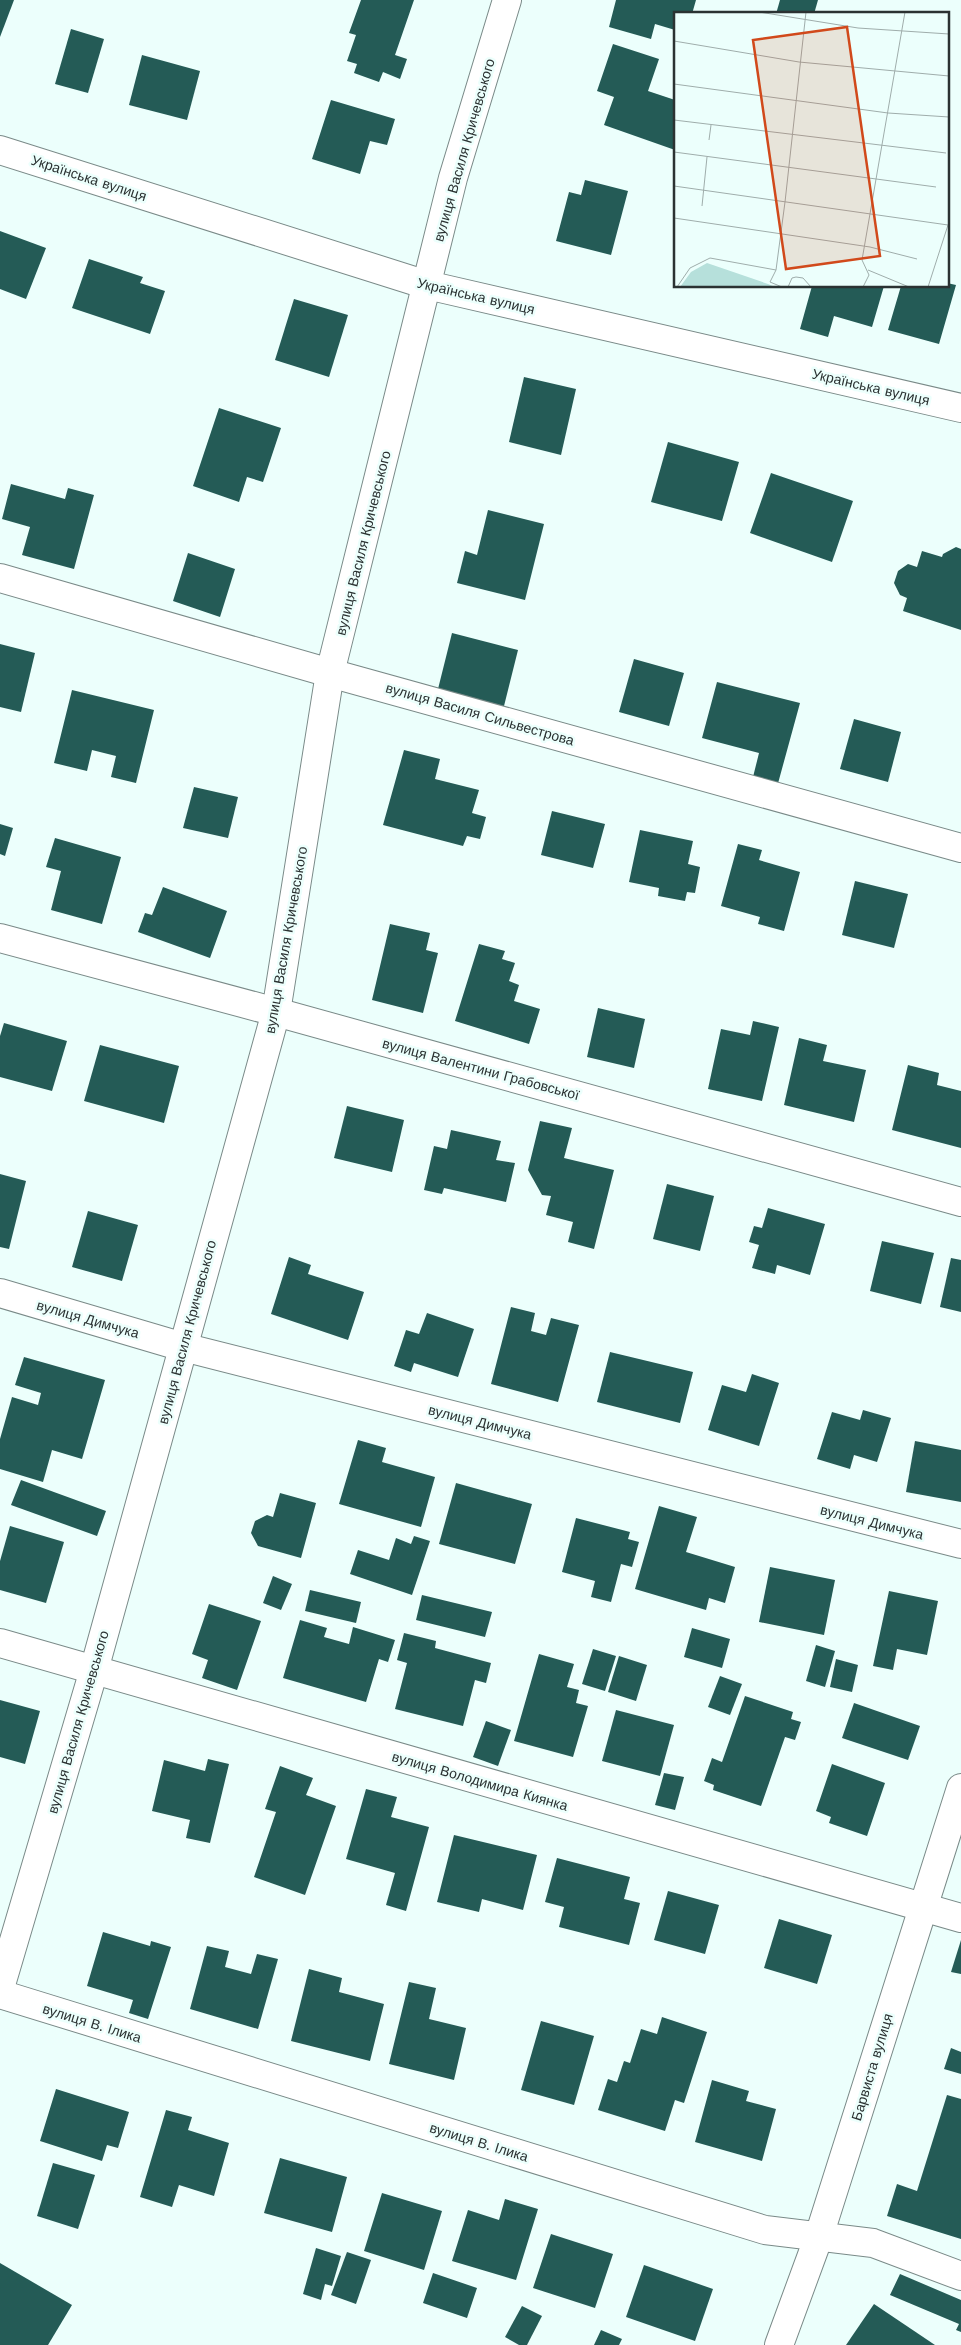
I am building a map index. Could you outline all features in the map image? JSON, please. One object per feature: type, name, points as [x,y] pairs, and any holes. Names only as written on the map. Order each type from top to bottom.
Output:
[{"type":"street","name":"вулиця Василя Кричевського","points":[[0,1988],[94,1670],[276,1012],[330,673],[454,178],[507,0]]},
{"type":"street","name":"Українська вулиця","points":[[0,150],[427,285],[961,408]]},
{"type":"street","name":"вулиця Василя Сильвестрова","points":[[0,578],[330,673],[961,848]]},
{"type":"street","name":"вулиця Валентини Грабовської","points":[[0,938],[276,1012],[961,1202]]},
{"type":"street","name":"вулиця Димчука","points":[[0,1293],[183,1347],[961,1544]]},
{"type":"street","name":"вулиця Володимира Киянка","points":[[0,1642],[961,1918]]},
{"type":"street","name":"Барвиста вулиця","points":[[779,2345],[819,2236],[961,1788]]},
{"type":"street","name":"вулиця В. Ілика","points":[[0,1994],[765,2230],[873,2243],[961,2276]]},
{"type":"building","points":[[0,0],[14,0],[0,37]]},
{"type":"building","points":[[361,0],[414,0],[395,55],[407,59],[400,79],[383,72],[379,82],[354,73],[357,64],[347,61],[356,35],[349,33]]},
{"type":"building","points":[[616,0],[696,0],[693,12],[674,12],[674,30],[655,24],[651,39],[609,27]]},
{"type":"building","points":[[780,0],[818,0],[815,12],[777,12]]},
{"type":"building","points":[[71,29],[104,39],[88,93],[55,84]]},
{"type":"building","points":[[613,44],[659,59],[648,91],[674,100],[674,150],[604,125],[614,97],[597,91]]},
{"type":"building","points":[[142,55],[200,71],[187,120],[129,105]]},
{"type":"building","points":[[331,100],[395,119],[387,145],[370,141],[360,174],[312,159]]},
{"type":"building","points":[[585,180],[628,191],[611,255],[556,241],[569,192],[581,195]]},
{"type":"building","points":[[0,231],[46,248],[26,299],[0,289]]},
{"type":"building","points":[[89,259],[143,277],[140,283],[165,291],[150,334],[72,308]]},
{"type":"building","points":[[948,283],[956,285],[939,344],[888,330],[900,288],[948,288]]},
{"type":"building","points":[[811,288],[883,288],[872,327],[834,316],[828,337],[800,329]]},
{"type":"building","points":[[294,299],[348,315],[329,377],[275,360]]},
{"type":"building","points":[[524,377],[576,389],[561,455],[509,442]]},
{"type":"building","points":[[219,408],[281,428],[263,482],[247,477],[239,502],[193,486]]},
{"type":"building","points":[[668,442],[739,462],[722,521],[651,502]]},
{"type":"building","points":[[771,473],[853,501],[832,562],[750,533]]},
{"type":"building","points":[[11,484],[65,499],[68,488],[94,495],[74,569],[22,555],[30,527],[2,519]]},
{"type":"building","points":[[488,510],[544,524],[525,600],[457,583],[465,551],[477,555]]},
{"type":"building","points":[[956,547],[961,549],[961,630],[903,611],[907,598],[900,595],[894,583],[898,571],[908,564],[917,567],[922,551],[942,557],[943,554]]},
{"type":"building","points":[[188,553],[235,569],[220,617],[173,601]]},
{"type":"building","points":[[452,633],[518,650],[502,714],[436,697]]},
{"type":"building","points":[[0,644],[35,653],[21,712],[0,707]]},
{"type":"building","points":[[634,659],[684,673],[669,726],[619,712]]},
{"type":"building","points":[[717,682],[800,703],[777,787],[752,781],[759,753],[702,738]]},
{"type":"building","points":[[72,690],[154,710],[136,783],[111,777],[116,756],[92,750],[87,771],[54,763]]},
{"type":"building","points":[[854,719],[901,732],[888,782],[840,769]]},
{"type":"building","points":[[404,750],[440,759],[435,779],[479,790],[472,813],[486,817],[480,839],[467,836],[463,846],[383,825]]},
{"type":"building","points":[[194,787],[238,797],[228,838],[183,828]]},
{"type":"building","points":[[552,811],[605,824],[593,868],[541,855]]},
{"type":"building","points":[[0,824],[13,828],[5,856],[0,854]]},
{"type":"building","points":[[640,830],[693,841],[688,864],[700,867],[695,893],[687,892],[685,901],[658,896],[659,888],[629,882]]},
{"type":"building","points":[[55,838],[121,857],[102,924],[51,910],[61,871],[46,867]]},
{"type":"building","points":[[738,844],[762,850],[759,860],[800,872],[784,931],[758,924],[760,917],[721,906]]},
{"type":"building","points":[[855,881],[908,894],[894,948],[842,935]]},
{"type":"building","points":[[163,887],[227,911],[210,958],[138,932],[145,913],[152,915]]},
{"type":"building","points":[[390,924],[430,933],[426,950],[438,953],[423,1013],[372,1000]]},
{"type":"building","points":[[479,944],[505,951],[502,959],[515,963],[509,981],[519,985],[514,1001],[540,1009],[529,1044],[455,1021]]},
{"type":"building","points":[[598,1008],[645,1019],[634,1068],[587,1057]]},
{"type":"building","points":[[753,1021],[779,1027],[762,1101],[708,1089],[721,1029],[750,1035]]},
{"type":"building","points":[[4,1023],[67,1041],[52,1091],[0,1077],[0,1036]]},
{"type":"building","points":[[799,1038],[827,1045],[823,1061],[866,1070],[854,1122],[784,1105]]},
{"type":"building","points":[[100,1045],[179,1066],[164,1123],[84,1101]]},
{"type":"building","points":[[908,1065],[939,1073],[937,1085],[961,1091],[961,1148],[892,1130]]},
{"type":"building","points":[[347,1106],[404,1120],[392,1172],[334,1158]]},
{"type":"building","points":[[540,1121],[572,1128],[564,1158],[614,1170],[594,1249],[568,1242],[573,1222],[546,1215],[551,1196],[542,1195],[528,1170]]},
{"type":"building","points":[[451,1130],[501,1141],[496,1160],[515,1163],[506,1202],[444,1188],[442,1194],[424,1190],[434,1146],[447,1149]]},
{"type":"building","points":[[0,1174],[26,1181],[9,1249],[0,1247]]},
{"type":"building","points":[[667,1184],[714,1196],[700,1251],[653,1239]]},
{"type":"building","points":[[768,1208],[825,1224],[810,1275],[777,1265],[775,1274],[752,1268],[759,1245],[749,1242],[754,1226],[762,1228]]},
{"type":"building","points":[[88,1211],[138,1225],[122,1281],[72,1267]]},
{"type":"building","points":[[882,1241],[934,1253],[921,1304],[870,1291]]},
{"type":"building","points":[[289,1257],[311,1265],[308,1274],[364,1292],[348,1340],[271,1314]]},
{"type":"building","points":[[951,1258],[961,1260],[961,1312],[940,1307]]},
{"type":"building","points":[[511,1307],[535,1313],[531,1331],[546,1335],[551,1318],[579,1325],[558,1402],[491,1384]]},
{"type":"building","points":[[427,1313],[474,1329],[458,1377],[414,1363],[411,1372],[394,1366],[406,1330],[419,1334]]},
{"type":"building","points":[[610,1352],[693,1372],[680,1423],[597,1402]]},
{"type":"building","points":[[24,1357],[105,1380],[82,1459],[52,1450],[43,1482],[0,1469],[0,1439],[12,1397],[38,1405],[41,1393],[15,1385]]},
{"type":"building","points":[[752,1374],[779,1383],[759,1446],[708,1430],[722,1385],[746,1392]]},
{"type":"building","points":[[863,1410],[891,1418],[877,1462],[854,1455],[850,1469],[817,1459],[832,1412],[860,1420]]},
{"type":"building","points":[[358,1440],[386,1448],[382,1462],[435,1477],[421,1527],[339,1504]]},
{"type":"building","points":[[915,1441],[961,1450],[961,1502],[906,1492]]},
{"type":"building","points":[[21,1480],[106,1511],[97,1536],[11,1505]]},
{"type":"building","points":[[456,1483],[532,1504],[515,1564],[439,1544]]},
{"type":"building","points":[[280,1493],[316,1503],[301,1558],[258,1546],[251,1533],[255,1521],[267,1515],[273,1517]]},
{"type":"building","points":[[659,1506],[697,1517],[686,1552],[735,1567],[725,1603],[709,1598],[706,1610],[635,1589]]},
{"type":"building","points":[[576,1518],[630,1532],[628,1539],[639,1542],[632,1567],[621,1564],[611,1602],[591,1597],[595,1581],[562,1572]]},
{"type":"building","points":[[10,1526],[64,1542],[46,1603],[0,1590],[0,1561]]},
{"type":"building","points":[[414,1536],[430,1541],[412,1595],[350,1574],[358,1550],[389,1560],[396,1538],[411,1544]]},
{"type":"building","points":[[770,1567],[835,1580],[824,1635],[759,1622]]},
{"type":"building","points":[[273,1576],[292,1584],[281,1610],[263,1603]]},
{"type":"building","points":[[310,1590],[361,1602],[356,1623],[305,1611]]},
{"type":"building","points":[[889,1591],[938,1601],[927,1655],[897,1649],[893,1670],[873,1666]]},
{"type":"building","points":[[422,1595],[492,1612],[485,1637],[416,1620]]},
{"type":"building","points":[[209,1604],[261,1621],[237,1690],[202,1678],[208,1660],[192,1654]]},
{"type":"building","points":[[300,1620],[327,1628],[324,1637],[349,1644],[353,1627],[395,1640],[388,1662],[379,1659],[366,1702],[283,1678]]},
{"type":"building","points":[[692,1628],[730,1639],[722,1668],[684,1657]]},
{"type":"building","points":[[404,1633],[436,1641],[435,1648],[491,1663],[486,1683],[475,1680],[463,1726],[395,1709],[407,1663],[397,1660]]},
{"type":"building","points":[[816,1645],[835,1651],[825,1687],[806,1681]]},
{"type":"building","points":[[593,1649],[616,1656],[605,1691],[582,1684]]},
{"type":"building","points":[[539,1654],[574,1664],[567,1687],[579,1690],[576,1703],[588,1706],[573,1757],[514,1741]]},
{"type":"building","points":[[619,1656],[647,1665],[636,1701],[608,1692]]},
{"type":"building","points":[[836,1659],[858,1665],[852,1692],[830,1687]]},
{"type":"building","points":[[720,1676],[742,1684],[730,1715],[708,1707]]},
{"type":"building","points":[[745,1696],[793,1712],[791,1719],[801,1722],[795,1740],[785,1737],[761,1806],[713,1790],[714,1785],[704,1781],[712,1758],[722,1762]]},
{"type":"building","points":[[0,1700],[40,1711],[25,1764],[0,1757]]},
{"type":"building","points":[[854,1703],[920,1726],[908,1760],[842,1738]]},
{"type":"building","points":[[616,1710],[674,1725],[660,1776],[602,1761]]},
{"type":"building","points":[[486,1721],[511,1730],[498,1766],[473,1757]]},
{"type":"building","points":[[208,1759],[229,1764],[210,1843],[186,1838],[190,1820],[152,1811],[164,1760],[205,1771]]},
{"type":"building","points":[[832,1764],[885,1783],[867,1836],[829,1823],[831,1817],[816,1811]]},
{"type":"building","points":[[280,1766],[313,1778],[306,1795],[336,1806],[305,1895],[254,1877],[276,1812],[265,1809]]},
{"type":"building","points":[[664,1773],[684,1777],[675,1810],[655,1805]]},
{"type":"building","points":[[366,1789],[397,1797],[391,1817],[429,1827],[406,1911],[386,1905],[395,1873],[346,1859]]},
{"type":"building","points":[[454,1835],[537,1855],[523,1910],[482,1899],[479,1912],[437,1902]]},
{"type":"building","points":[[557,1858],[630,1877],[624,1899],[640,1903],[629,1945],[559,1927],[564,1907],[545,1902]]},
{"type":"building","points":[[668,1891],[719,1905],[705,1954],[654,1940]]},
{"type":"building","points":[[779,1919],[832,1935],[817,1984],[764,1968]]},
{"type":"building","points":[[103,1932],[150,1946],[151,1941],[171,1947],[148,2019],[129,2013],[133,2000],[87,1986]]},
{"type":"building","points":[[961,1940],[961,1974],[951,1972]]},
{"type":"building","points":[[207,1946],[229,1951],[225,1967],[251,1974],[257,1954],[278,1959],[258,2029],[190,2009]]},
{"type":"building","points":[[309,1969],[342,1978],[339,1992],[384,2004],[370,2061],[291,2041]]},
{"type":"building","points":[[409,1982],[436,1988],[429,2019],[466,2028],[454,2080],[389,2064]]},
{"type":"building","points":[[662,2017],[707,2032],[684,2103],[675,2100],[665,2131],[598,2110],[608,2079],[617,2082],[624,2061],[630,2063],[641,2029],[657,2034]]},
{"type":"building","points":[[541,2021],[594,2036],[574,2105],[521,2090]]},
{"type":"building","points":[[951,2048],[961,2052],[961,2074],[944,2069]]},
{"type":"building","points":[[712,2080],[749,2091],[746,2101],[776,2109],[762,2161],[695,2142]]},
{"type":"building","points":[[56,2089],[129,2112],[118,2148],[107,2145],[102,2161],[40,2141]]},
{"type":"building","points":[[947,2095],[961,2099],[961,2239],[887,2216],[897,2184],[917,2191]]},
{"type":"building","points":[[166,2110],[192,2117],[188,2130],[229,2143],[214,2196],[179,2185],[172,2207],[140,2197]]},
{"type":"building","points":[[280,2158],[347,2177],[332,2232],[264,2213]]},
{"type":"building","points":[[53,2163],[95,2175],[78,2229],[37,2216]]},
{"type":"building","points":[[382,2193],[442,2211],[424,2270],[364,2251]]},
{"type":"building","points":[[505,2199],[538,2209],[516,2280],[452,2261],[468,2210],[499,2220]]},
{"type":"building","points":[[551,2234],[613,2254],[595,2308],[533,2288]]},
{"type":"building","points":[[316,2248],[341,2256],[332,2286],[325,2284],[321,2300],[303,2294]]},
{"type":"building","points":[[347,2252],[371,2260],[356,2304],[331,2295]]},
{"type":"building","points":[[0,2263],[72,2305],[48,2345],[0,2345]]},
{"type":"building","points":[[644,2265],[713,2289],[695,2341],[626,2317]]},
{"type":"building","points":[[433,2273],[477,2288],[467,2318],[423,2303]]},
{"type":"building","points":[[900,2274],[961,2300],[961,2332],[956,2330],[959,2324],[890,2295]]},
{"type":"building","points":[[874,2304],[935,2345],[846,2345]]},
{"type":"building","points":[[522,2306],[542,2316],[527,2345],[519,2345],[505,2337]]},
{"type":"building","points":[[601,2330],[622,2339],[619,2345],[594,2345]]}]
